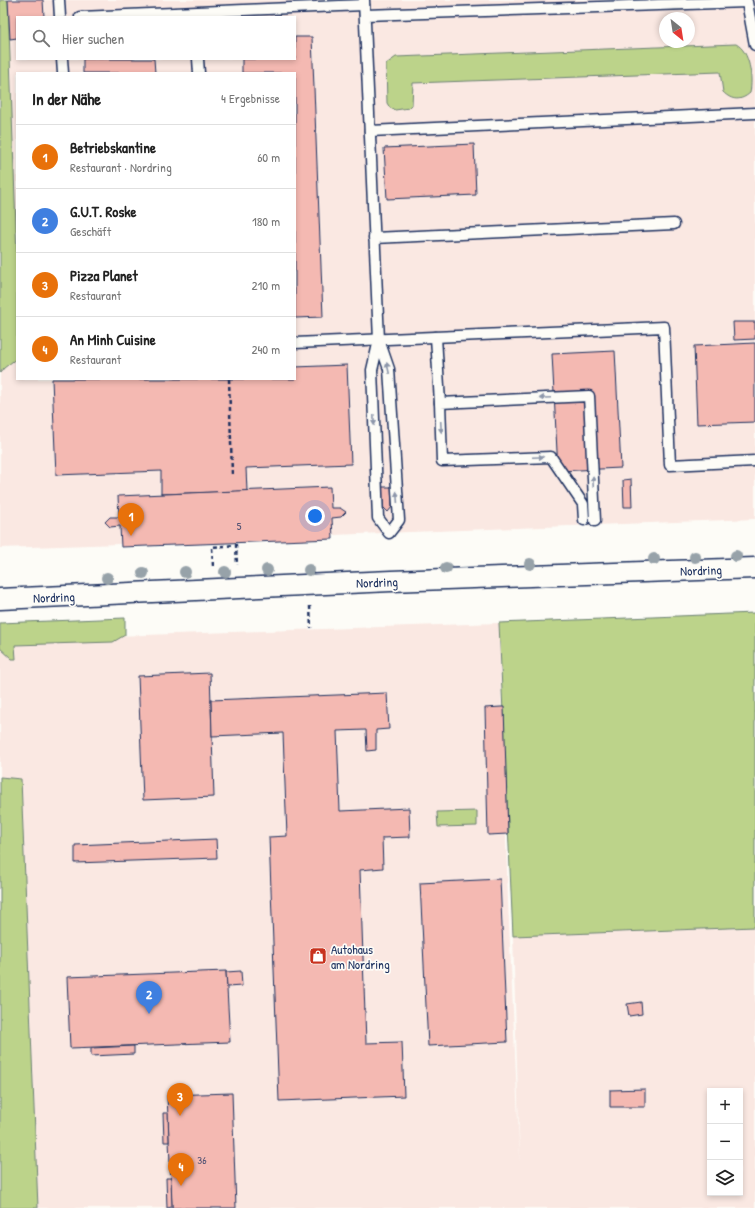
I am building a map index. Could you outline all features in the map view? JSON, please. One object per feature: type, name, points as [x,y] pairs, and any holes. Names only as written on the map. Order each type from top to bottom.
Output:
[{"type":"street","name":"Nordring","points":[[0,599],[391,581],[755,568]]},
{"type":"lane","points":[[59,0],[60,16]]},
{"type":"lane","points":[[119,16],[364,7],[747,1],[755,45]]},
{"type":"lane","points":[[364,7],[379,340],[372,370],[378,518],[389,533],[399,520],[389,369],[379,340]]},
{"type":"lane","points":[[62,60],[63,72]]},
{"type":"lane","points":[[198,60],[198,72]]},
{"type":"lane","points":[[370,131],[755,113]]},
{"type":"lane","points":[[374,238],[674,224]]},
{"type":"lane","points":[[296,343],[664,327],[670,465],[755,461]]},
{"type":"lane","points":[[436,337],[442,461],[551,457],[583,504],[584,520]]},
{"type":"lane","points":[[440,403],[589,396],[595,521]]},
{"type":"path","points":[[229,380],[232,474]]},
{"type":"path","points":[[213,566],[212,547],[236,545],[237,565]]},
{"type":"path","points":[[310,606],[311,628]]},
{"type":"shaded area","points":[[0,0],[755,0],[755,519],[333,535],[333,539],[121,547],[120,544],[0,548]]},
{"type":"shaded area","points":[[499,623],[508,901],[520,1163],[513,936],[755,927],[755,1208],[38,1208],[21,779],[0,777],[0,640]]},
{"type":"green space","points":[[0,0],[8,0],[16,228],[16,359],[0,373]]},
{"type":"green space","points":[[736,44],[741,48],[745,52],[751,73],[750,93],[740,99],[726,95],[723,92],[720,72],[413,83],[412,105],[409,108],[395,110],[390,108],[387,103],[386,64],[396,57],[659,47],[695,48],[695,46]]},
{"type":"green space","points":[[755,613],[755,927],[513,936],[499,623]]},
{"type":"green space","points":[[125,618],[125,635],[113,642],[15,645],[16,659],[12,659],[0,648],[0,623]]},
{"type":"green space","points":[[0,777],[21,779],[38,1208],[0,1208]]},
{"type":"green space","points":[[477,811],[477,826],[438,827],[437,812]]},
{"type":"building","points":[[8,0],[43,0],[44,16],[16,16],[16,38],[10,39]]},
{"type":"building","points":[[296,37],[312,37],[323,317],[296,318],[296,72],[242,72],[242,60],[296,60]]},
{"type":"building","points":[[83,60],[154,60],[155,72],[83,72]]},
{"type":"building","points":[[474,144],[476,195],[387,199],[384,148]]},
{"type":"building","points":[[733,322],[755,322],[755,339],[734,340]]},
{"type":"building","points":[[755,343],[755,422],[697,424],[694,346]]},
{"type":"building","points":[[615,351],[621,468],[558,471],[552,354]]},
{"type":"building","points":[[347,365],[351,464],[246,468],[247,491],[161,494],[161,471],[56,475],[52,380],[296,380],[296,367]]},
{"type":"building","points":[[631,479],[632,507],[624,507],[623,480]]},
{"type":"building","points":[[330,487],[331,508],[340,508],[346,512],[341,517],[332,518],[333,539],[121,547],[120,526],[110,527],[105,522],[110,517],[119,517],[118,496]]},
{"type":"building","points":[[382,487],[392,487],[392,507],[388,512],[383,507]]},
{"type":"building","points":[[210,673],[214,797],[143,800],[138,676]]},
{"type":"building","name":"Autohaus am Nordring","points":[[387,693],[389,729],[376,730],[376,750],[367,751],[366,730],[337,731],[340,811],[409,808],[410,837],[382,838],[383,868],[360,870],[366,1043],[402,1042],[404,1096],[279,1101],[269,837],[287,836],[283,733],[212,736],[211,700]]},
{"type":"building","points":[[504,707],[508,834],[488,835],[485,708]]},
{"type":"building","points":[[216,839],[217,858],[75,863],[75,845]]},
{"type":"building","points":[[500,879],[507,1042],[428,1046],[420,883]]},
{"type":"building","points":[[226,971],[230,1042],[70,1048],[67,977]]},
{"type":"building","points":[[241,971],[242,986],[227,987],[226,972]]},
{"type":"building","points":[[641,1002],[642,1014],[629,1016],[627,1004]]},
{"type":"building","points":[[134,1046],[134,1054],[91,1056],[91,1048]]},
{"type":"building","points":[[645,1089],[645,1107],[610,1107],[610,1090]]},
{"type":"building","points":[[232,1093],[236,1208],[172,1208],[167,1095]]},
{"type":"building","points":[[163,1113],[168,1113],[169,1142],[164,1142]]},
{"type":"building","points":[[166,1178],[171,1178],[172,1207],[167,1208]]},
{"type":"place","name":"Betriebskantine","points":[[131,536]]},
{"type":"place","name":"Autohaus am Nordring","points":[[318,956]]},
{"type":"place","name":"G.U.T. Roske","points":[[149,1014]]},
{"type":"place","name":"Pizza Planet","points":[[180,1116]]},
{"type":"place","name":"An Minh Cuisine","points":[[181,1186]]}]
